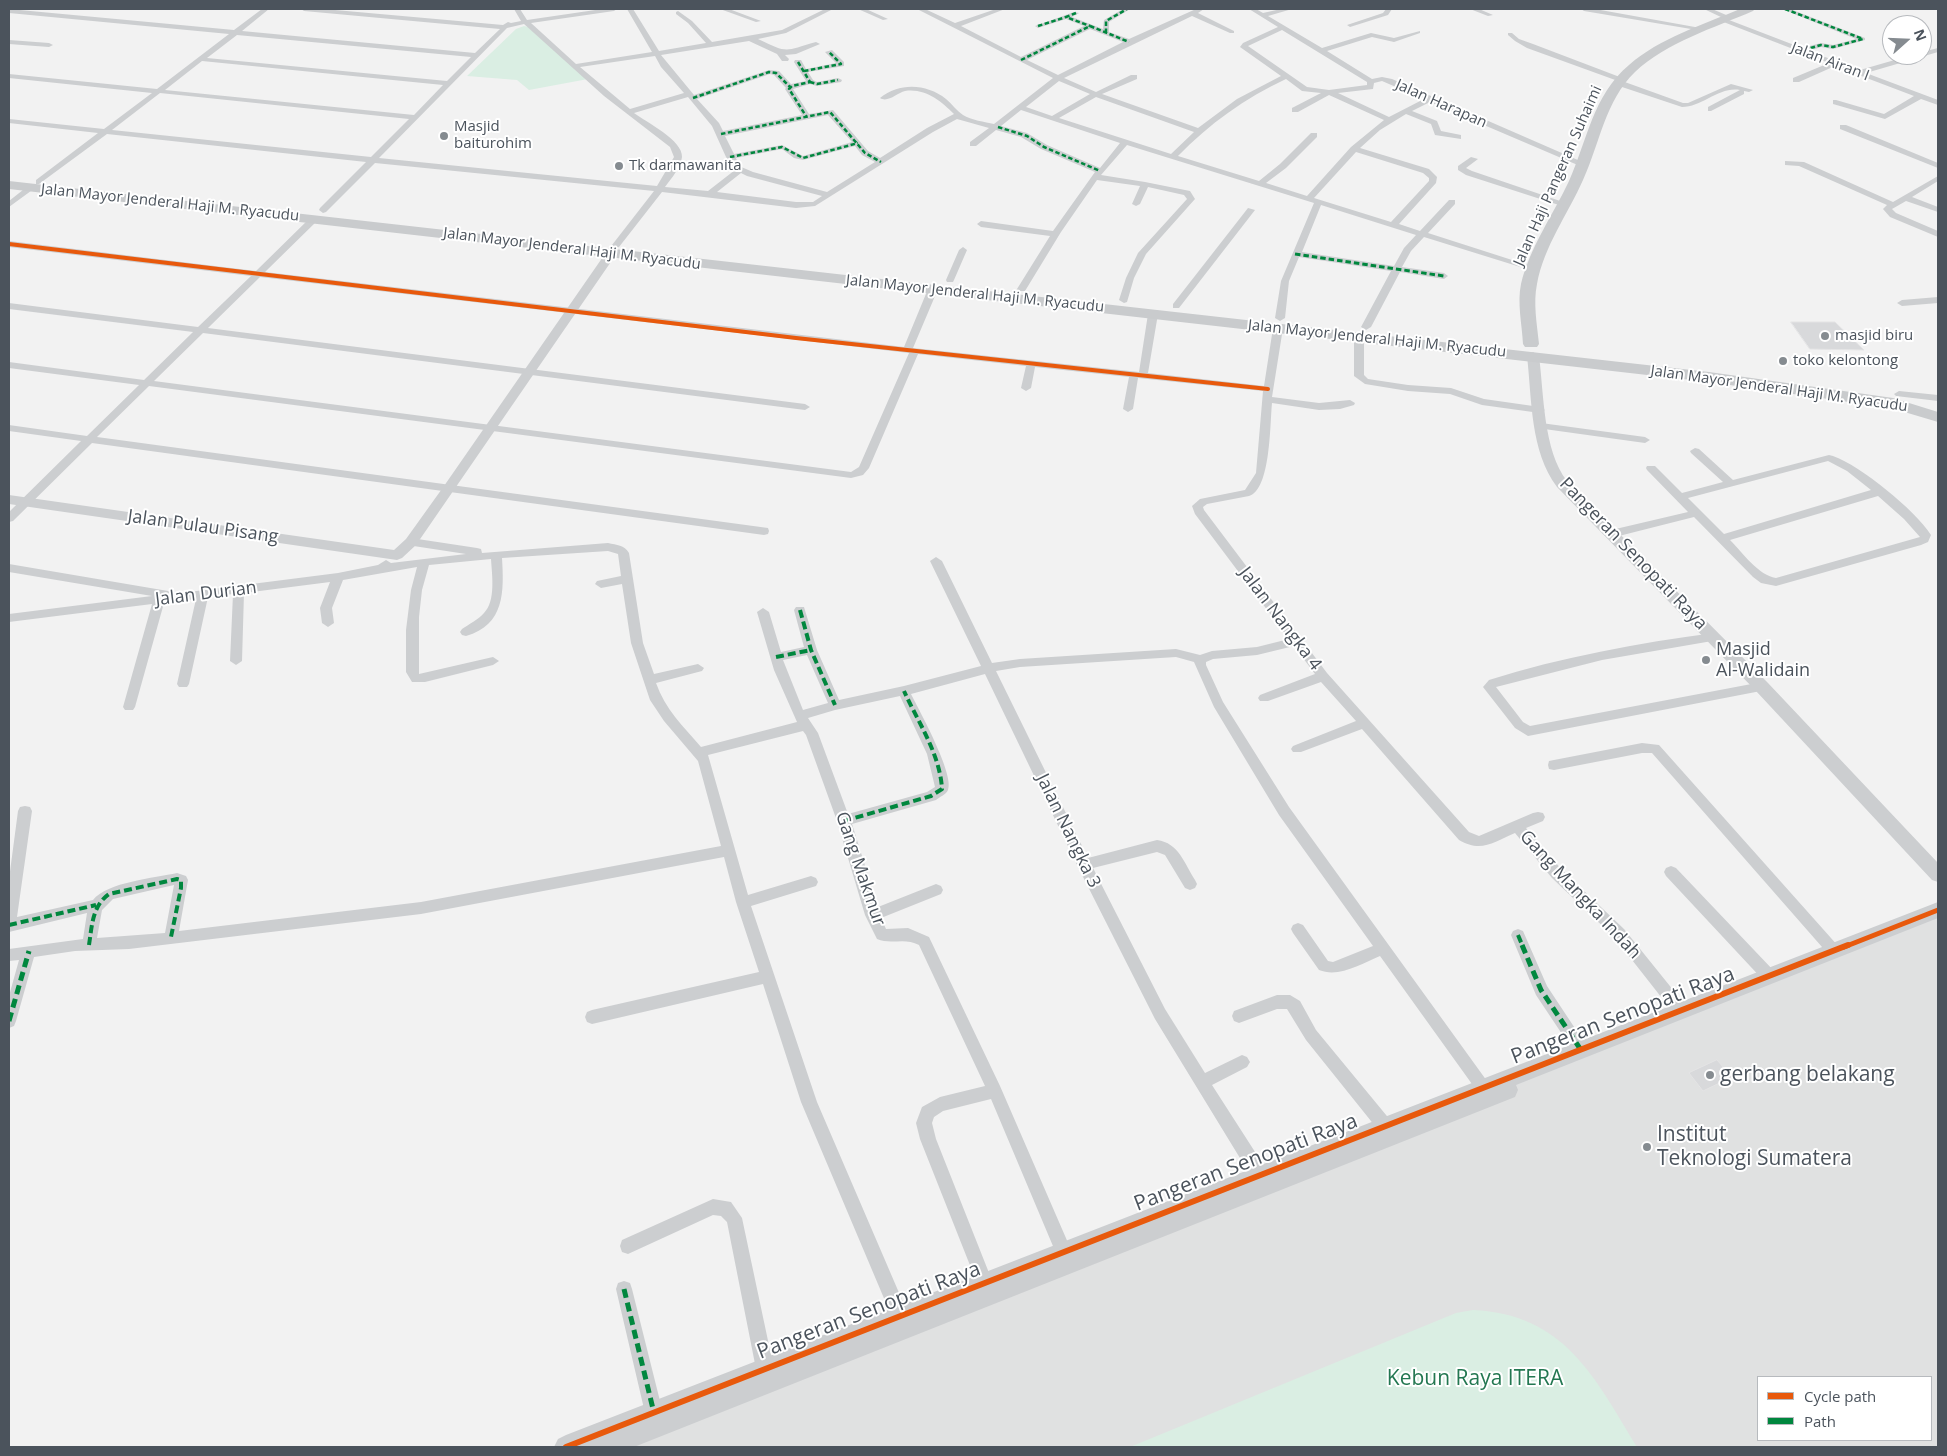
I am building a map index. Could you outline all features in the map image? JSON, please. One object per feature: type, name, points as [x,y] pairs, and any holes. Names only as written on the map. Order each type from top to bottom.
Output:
[{"type":"main road","name":"Jalan Haji Pangeran Suhaimi","points":[[1532,350],[1527,302],[1528,285],[1533,268],[1584,164],[1611,94],[1620,81],[1650,55],[1749,9]]},
{"type":"main road","name":"Jalan Mayor Jenderal Haji M. Ryacudu","points":[[9,178],[35,185]]},
{"type":"main road","name":"Jalan Mayor Jenderal Haji M. Ryacudu","points":[[9,186],[35,185],[471,232],[933,289],[1088,301]]},
{"type":"main road","name":"Jalan Mayor Jenderal Haji M. Ryacudu","points":[[614,249],[950,280],[1054,292],[1061,296],[1088,301]]},
{"type":"main road","points":[[1088,301],[1108,306],[1119,305]]},
{"type":"main road","name":"Jalan Mayor Jenderal Haji M. Ryacudu","points":[[1119,305],[1176,306],[1279,323]]},
{"type":"main road","name":"Jalan Mayor Jenderal Haji M. Ryacudu","points":[[1119,305],[1153,314],[1279,323],[1532,350],[1899,394],[1938,406]]},
{"type":"main road","name":"Jalan Mayor Jenderal Haji M. Ryacudu","points":[[1762,378],[1894,403],[1938,417]]},
{"type":"street","points":[[9,205],[266,9]]},
{"type":"street","points":[[304,9],[505,27],[525,22],[614,9]]},
{"type":"street","points":[[630,9],[655,52],[672,76],[710,116],[721,134],[733,164],[740,170],[828,195]]},
{"type":"street","points":[[723,9],[758,21]]},
{"type":"street","points":[[809,9],[821,13]]},
{"type":"street","points":[[575,66],[655,52],[751,39],[784,32],[830,9]]},
{"type":"street","points":[[861,9],[885,19]]},
{"type":"street","points":[[920,9],[1094,94],[1199,131]]},
{"type":"street","points":[[929,13],[939,9]]},
{"type":"street","points":[[956,25],[1002,9]]},
{"type":"street","points":[[1106,32],[1106,21],[1127,9]]},
{"type":"street","points":[[973,144],[1058,78],[1129,42],[1201,9]]},
{"type":"street","name":"Jalan Harapan","points":[[1252,9],[1371,81],[1389,80],[1584,164]]},
{"type":"street","points":[[1262,15],[1288,9]]},
{"type":"street","points":[[1350,25],[1386,14],[1388,9]]},
{"type":"street","points":[[1473,9],[1490,16]]},
{"type":"street","points":[[1584,9],[1703,30]]},
{"type":"street","name":"Jalan Airan I","points":[[1706,9],[1800,51],[1938,103]]},
{"type":"street","points":[[1784,9],[1863,39],[1833,48],[1821,45],[1800,51]]},
{"type":"street","points":[[9,10],[476,55]]},
{"type":"street","points":[[9,518],[318,215],[505,27],[518,11],[525,22],[575,66],[629,112],[670,141],[676,150],[678,159],[659,189],[614,249],[528,372],[449,490],[410,542],[397,555]]},
{"type":"street","points":[[678,12],[710,44]]},
{"type":"street","points":[[1038,26],[1076,13]]},
{"type":"street","points":[[1192,13],[1232,32]]},
{"type":"street","points":[[1066,17],[1129,42]]},
{"type":"street","points":[[1021,60],[1090,26]]},
{"type":"street","points":[[1282,28],[1245,44],[1244,47],[1305,89],[1329,92],[1367,88],[1372,84],[1371,81]]},
{"type":"street","points":[[1321,51],[1371,35],[1394,40],[1418,32]]},
{"type":"street","points":[[1510,34],[1517,40],[1530,46],[1682,105],[1694,104],[1734,85],[1745,91],[1711,109]]},
{"type":"street","points":[[751,39],[783,56],[816,44]]},
{"type":"street","points":[[9,42],[49,45]]},
{"type":"street","points":[[804,71],[840,65],[841,62],[829,52]]},
{"type":"street","points":[[200,59],[447,84]]},
{"type":"street","points":[[798,62],[810,82]]},
{"type":"street","points":[[1796,80],[1833,64]]},
{"type":"street","points":[[1858,73],[1886,65]]},
{"type":"street","points":[[629,112],[692,96],[769,72],[776,73],[790,87],[806,116]]},
{"type":"street","points":[[9,76],[415,117]]},
{"type":"street","points":[[1173,157],[1199,131],[1235,102],[1286,76]]},
{"type":"street","points":[[1054,118],[1094,94],[1134,77]]},
{"type":"street","points":[[790,87],[810,82],[817,84],[838,80]]},
{"type":"street","points":[[884,98],[906,89],[924,91],[944,99],[960,116]]},
{"type":"street","points":[[1295,110],[1329,92]]},
{"type":"street","points":[[1329,92],[1390,120]]},
{"type":"street","points":[[1710,96],[1726,101]]},
{"type":"street","points":[[1836,102],[1885,117],[1920,96]]},
{"type":"street","name":"Jalan Nangka 4","points":[[1430,99],[1390,120],[1354,149],[1315,199],[1285,281],[1267,394],[1261,473],[1249,493],[1204,501],[1197,506],[1323,676],[1464,836],[1472,841],[1480,842],[1538,817]]},
{"type":"street","points":[[1020,107],[1125,142],[1315,199],[1422,235],[1533,268]]},
{"type":"street","points":[[721,134],[831,112],[868,156],[881,162]]},
{"type":"street","points":[[1406,112],[1434,123],[1438,133],[1458,136]]},
{"type":"street","points":[[9,120],[710,194],[805,206],[814,205],[930,130],[953,117],[960,116],[1027,136],[1044,147],[1098,174],[1190,195],[1191,199],[1142,253],[1119,305]]},
{"type":"street","points":[[1843,127],[1938,166]]},
{"type":"street","points":[[1261,183],[1283,166],[1314,136]]},
{"type":"street","points":[[1022,288],[1078,198],[1125,142]]},
{"type":"street","points":[[730,157],[782,147],[789,149],[797,157],[803,158],[858,143]]},
{"type":"street","points":[[1354,149],[1426,171],[1433,177],[1432,182],[1393,225]]},
{"type":"street","points":[[1474,159],[1461,168],[1469,173],[1565,204]]},
{"type":"street","points":[[1788,163],[1801,164],[1893,205]]},
{"type":"street","points":[[710,194],[740,170]]},
{"type":"street","points":[[1938,178],[1887,209],[1893,215],[1938,234]]},
{"type":"street","points":[[1136,204],[1145,184]]},
{"type":"street","points":[[1906,198],[1938,210]]},
{"type":"street","points":[[1452,202],[1408,250],[1395,270],[1362,332],[1359,376],[1365,381],[1408,388],[1451,391],[1482,402],[1540,410]]},
{"type":"street","points":[[1176,306],[1252,210]]},
{"type":"street","points":[[982,224],[1055,234]]},
{"type":"street","points":[[9,244],[1138,375],[1267,394],[1324,406],[1343,406],[1350,403]]},
{"type":"street","points":[[950,280],[963,250]]},
{"type":"street","points":[[1295,254],[1444,276]]},
{"type":"street","points":[[9,365],[850,475],[859,473],[864,468],[933,289]]},
{"type":"street","points":[[1902,303],[1938,300]]},
{"type":"street","points":[[9,306],[805,406]]},
{"type":"street","points":[[1128,409],[1153,314]]},
{"type":"street","name":"Pangeran Senopati Raya","points":[[1532,350],[1541,426],[1547,459],[1553,472],[1576,500],[1714,637],[1938,875]]},
{"type":"street","points":[[1026,388],[1031,364]]},
{"type":"street","points":[[1899,394],[1938,398]]},
{"type":"street","points":[[1541,426],[1645,440]]},
{"type":"street","points":[[9,428],[449,490],[764,531]]},
{"type":"street","points":[[1695,451],[1730,484]]},
{"type":"street","points":[[1651,468],[1721,539],[1765,580],[1776,582],[1788,580],[1924,539],[1926,535],[1878,492],[1836,459],[1830,458],[1680,497]]},
{"type":"street","points":[[1721,539],[1878,492]]},
{"type":"street","name":"Jalan Pulau Pisang","points":[[9,500],[397,555]]},
{"type":"street","points":[[1611,534],[1697,513]]},
{"type":"street","points":[[410,542],[496,555]]},
{"type":"street","points":[[381,568],[496,555],[614,547],[623,553],[628,579],[630,612],[636,643],[656,700],[668,718],[698,752],[708,773],[743,902],[809,1102],[900,1316]]},
{"type":"street","name":"Jalan Durian","points":[[9,618],[239,591],[338,577],[381,568],[397,555]]},
{"type":"street","points":[[466,632],[490,615],[495,607],[498,576],[496,555]]},
{"type":"street","name":"Jalan Nangka 3","points":[[936,561],[1084,866],[1160,1014],[1260,1175]]},
{"type":"street","points":[[424,562],[415,586],[412,617],[412,672],[416,679],[493,661]]},
{"type":"street","points":[[9,568],[183,597]]},
{"type":"street","points":[[328,623],[326,608],[338,577]]},
{"type":"street","points":[[601,584],[628,579]]},
{"type":"street","points":[[236,661],[238,639],[235,622],[239,591]]},
{"type":"street","points":[[183,684],[203,595]]},
{"type":"street","points":[[129,707],[159,600]]},
{"type":"street","points":[[800,610],[811,650],[835,705]]},
{"type":"street","name":"Gang Makmur","points":[[764,612],[776,657],[803,721],[812,734],[844,820],[872,915],[882,934],[906,932],[916,935],[924,941],[995,1091],[1064,1252]]},
{"type":"street","points":[[1714,637],[1680,641],[1543,669],[1493,683],[1489,687],[1520,725],[1528,730],[1762,687]]},
{"type":"street","points":[[698,752],[803,721],[835,705],[904,691],[989,668],[1020,663],[1139,654],[1176,653],[1200,659],[1212,655],[1257,651],[1297,641]]},
{"type":"street","points":[[776,657],[811,650]]},
{"type":"street","points":[[1200,659],[1204,677],[1218,704],[1284,811],[1487,1093]]},
{"type":"street","points":[[649,680],[698,668]]},
{"type":"street","points":[[1264,698],[1323,676]]},
{"type":"street","points":[[844,820],[931,796],[942,789],[943,784],[935,760],[904,691]]},
{"type":"street","points":[[1297,749],[1364,723]]},
{"type":"street","points":[[1554,766],[1642,748],[1655,748],[1834,950]]},
{"type":"street","points":[[26,811],[9,926],[96,905]]},
{"type":"street","name":"Gang Mangka Indah","points":[[1517,826],[1557,874],[1619,933],[1681,1011]]},
{"type":"street","points":[[1084,866],[1157,846],[1165,847],[1170,851],[1190,884]]},
{"type":"street","points":[[9,955],[29,951],[129,943],[421,908],[729,850]]},
{"type":"street","points":[[1671,872],[1769,976]]},
{"type":"street","points":[[89,945],[96,905],[102,898],[109,894],[181,880],[172,937]]},
{"type":"street","points":[[743,902],[811,882]]},
{"type":"street","points":[[872,915],[936,890]]},
{"type":"street","name":"Pangeran Senopati Raya","points":[[1487,1093],[1581,1050],[1938,910]]},
{"type":"street","name":"Pangeran Senopati Raya","points":[[605,1447],[1487,1093],[1938,920]]},
{"type":"street","points":[[1298,930],[1324,966],[1329,968],[1384,949]]},
{"type":"street","points":[[1518,935],[1541,990],[1581,1050]]},
{"type":"street","points":[[9,1022],[29,951]]},
{"type":"street","points":[[592,1016],[767,977]]},
{"type":"street","points":[[1239,1016],[1277,1002],[1290,1002],[1295,1006],[1311,1035],[1385,1126]]},
{"type":"street","points":[[1202,1082],[1242,1062]]},
{"type":"street","points":[[985,1283],[928,1139],[924,1123],[927,1112],[940,1104],[995,1091]]},
{"type":"street","name":"Pangeran Senopati Raya","points":[[566,1447],[1385,1126],[1441,1112]]},
{"type":"street","points":[[628,1246],[714,1207],[725,1208],[734,1218],[765,1369]]},
{"type":"street","points":[[624,1289],[654,1413]]},
{"type":"shaded area","name":"Institut Teknologi Sumatera","points":[[1938,916],[1938,1447],[595,1447]]},
{"type":"green space","points":[[524,26],[528,27],[588,79],[529,90],[517,80],[467,76],[516,29]]},
{"type":"green space","name":"Kebun Raya ITERA","points":[[1473,1310],[1505,1314],[1532,1323],[1554,1337],[1574,1354],[1591,1374],[1637,1447],[1130,1447],[1456,1313]]},
{"type":"building","name":"masjid biru","points":[[1791,322],[1835,322],[1864,350],[1810,349]]},
{"type":"building","name":"gerbang belakang","points":[[1717,1060],[1732,1077],[1703,1091],[1689,1073]]},
{"type":"marked path","points":[[1106,33],[1106,21],[1127,9]]},
{"type":"marked path","points":[[1785,9],[1863,39],[1833,47],[1821,45],[1800,51]]},
{"type":"marked path","points":[[1076,13],[1066,17],[1090,26]]},
{"type":"marked path","points":[[1038,26],[1066,17]]},
{"type":"marked path","points":[[1021,60],[1090,26],[1129,42]]},
{"type":"marked path","points":[[804,71],[841,64],[829,52]]},
{"type":"marked path","points":[[798,62],[810,82],[792,86],[789,89],[806,116]]},
{"type":"marked path","points":[[693,98],[769,72],[776,73],[790,87]]},
{"type":"marked path","points":[[810,82],[817,84],[838,80]]},
{"type":"marked path","points":[[721,134],[830,112],[865,153],[881,162]]},
{"type":"marked path","points":[[998,127],[1027,136],[1044,147],[1100,171]]},
{"type":"marked path","points":[[730,157],[782,147],[803,158],[858,143]]},
{"type":"marked path","points":[[1295,254],[1444,276]]},
{"type":"marked path","points":[[800,610],[811,650],[835,705]]},
{"type":"marked path","points":[[776,657],[811,650]]},
{"type":"marked path","points":[[844,821],[931,796],[942,789],[938,768],[928,740],[904,691]]},
{"type":"marked path","points":[[89,945],[93,916],[103,898],[109,894],[177,879],[181,880],[181,888],[171,937]]},
{"type":"marked path","points":[[9,925],[96,905]]},
{"type":"marked path","points":[[1518,935],[1541,990],[1581,1050]]},
{"type":"marked path","points":[[9,1021],[29,951]]},
{"type":"marked path","points":[[624,1289],[654,1413]]},
{"type":"cycle path","points":[[9,244],[796,338],[1268,389]]},
{"type":"cycle path","points":[[566,1447],[1938,910]]},
{"type":"place","name":"Masjid baiturohim","points":[[444,136]]},
{"type":"place","name":"Tk darmawanita","points":[[619,166]]},
{"type":"place","name":"masjid biru","points":[[1825,336]]},
{"type":"place","name":"toko kelontong","points":[[1783,361]]},
{"type":"place","name":"Masjid Al-Walidain","points":[[1706,660]]},
{"type":"place","name":"gerbang belakang","points":[[1710,1075]]},
{"type":"place","name":"Institut Teknologi Sumatera","points":[[1647,1147]]}]
